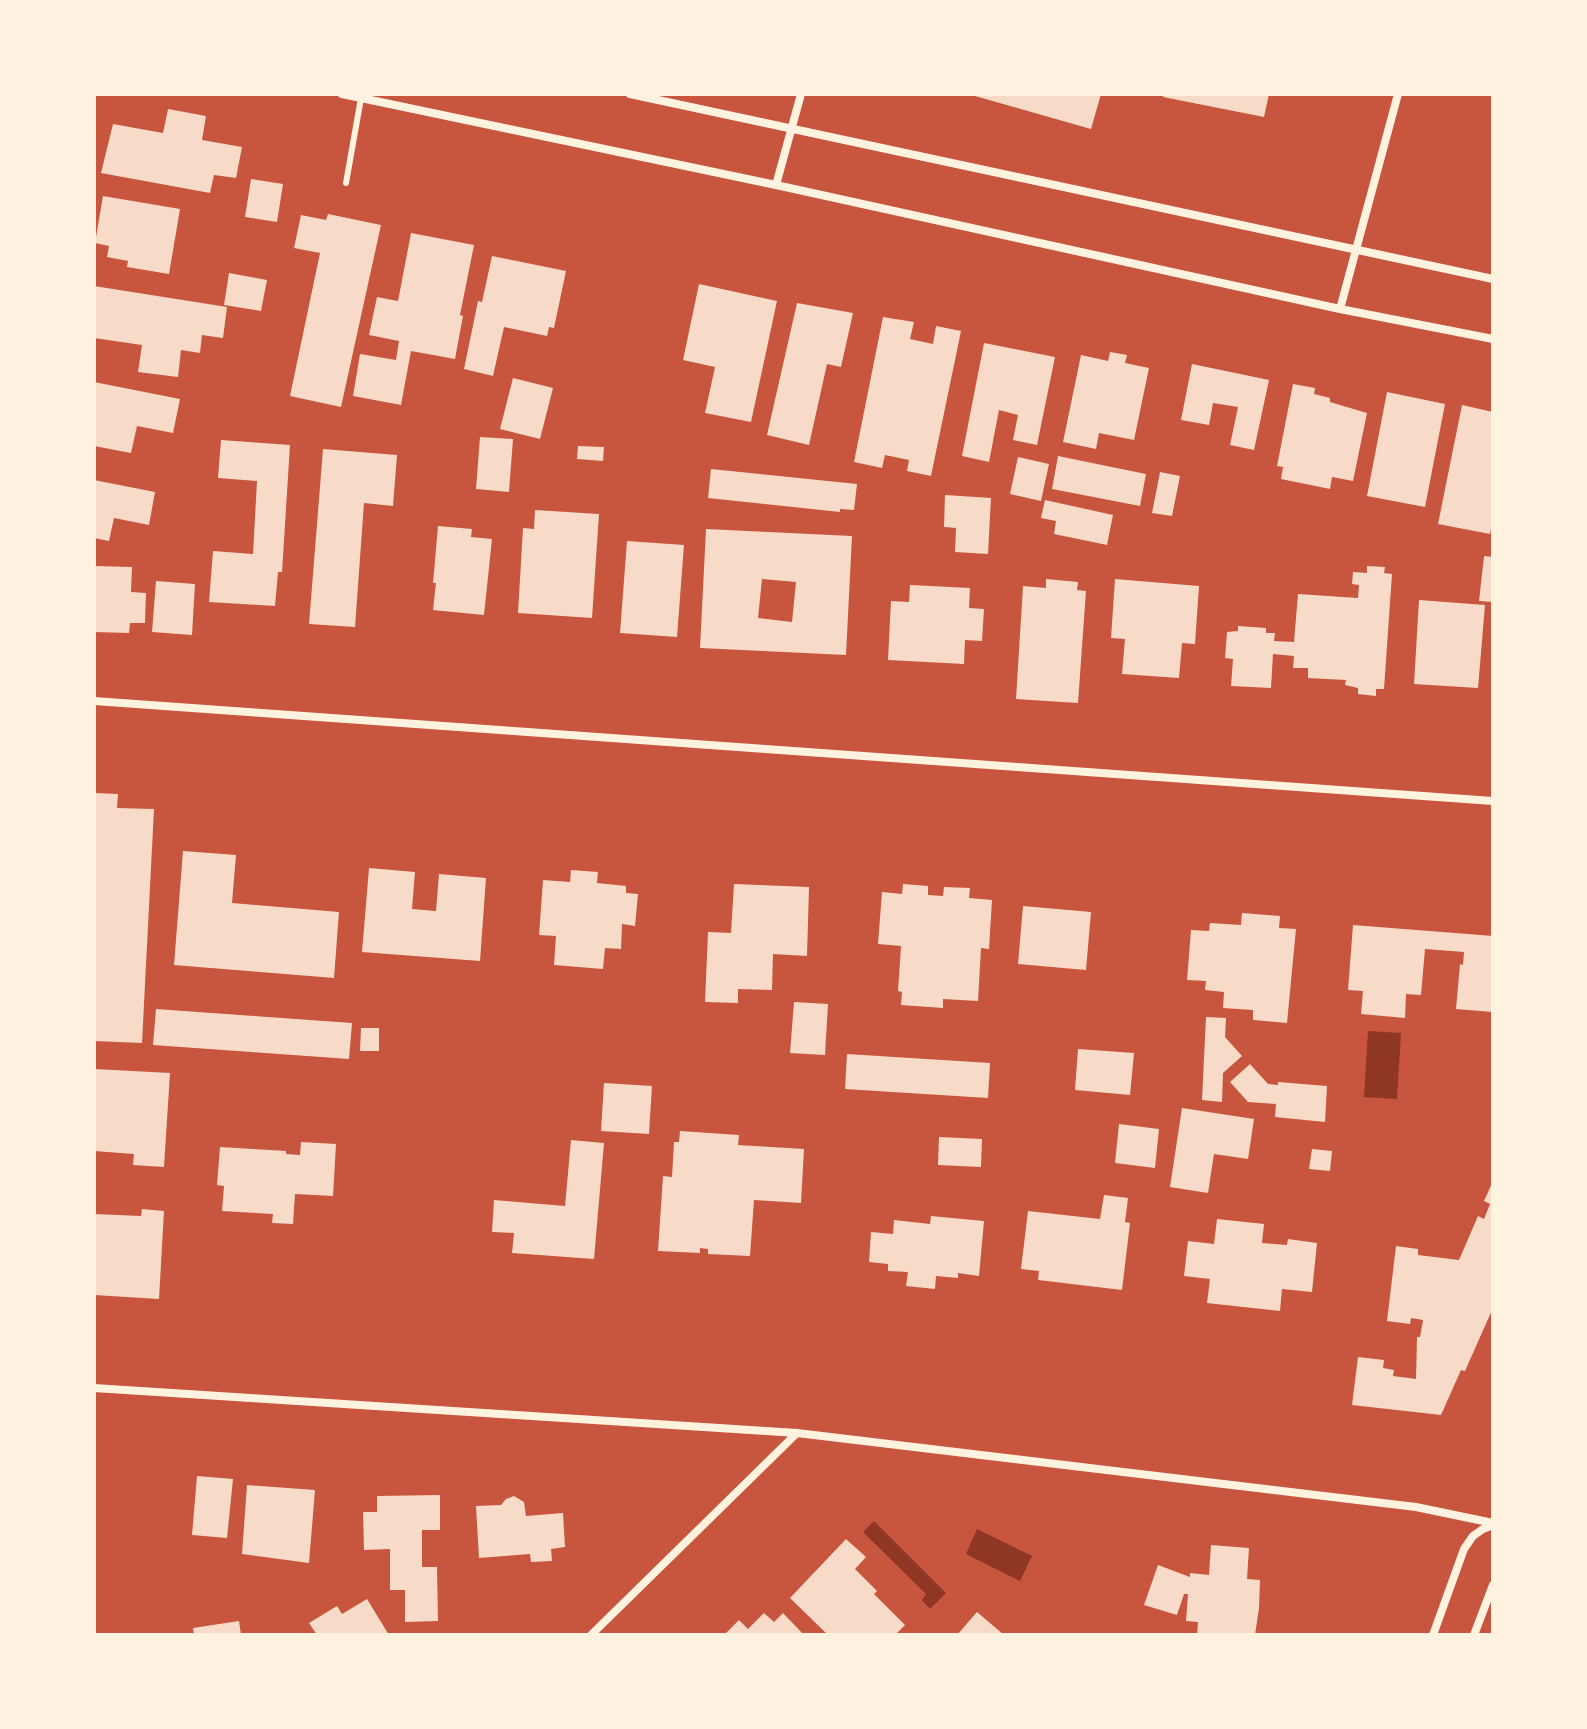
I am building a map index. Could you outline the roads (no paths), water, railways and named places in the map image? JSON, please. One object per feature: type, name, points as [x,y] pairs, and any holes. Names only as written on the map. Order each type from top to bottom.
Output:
[{"type":"street","points":[[342,94],[776,185],[1340,309],[1493,339]]},
{"type":"street","points":[[630,94],[1493,279]]},
{"type":"street","points":[[776,185],[801,94]]},
{"type":"street","points":[[1340,309],[1398,94]]},
{"type":"street","points":[[94,701],[1493,801]]},
{"type":"street","points":[[94,1388],[797,1433],[1416,1507],[1493,1524]]},
{"type":"street","points":[[591,1635],[797,1433]]},
{"type":"street","points":[[1433,1635],[1464,1549],[1473,1536],[1493,1524]]},
{"type":"street","points":[[1474,1635],[1493,1585]]},
{"type":"lane","points":[[346,183],[361,98]]}]
